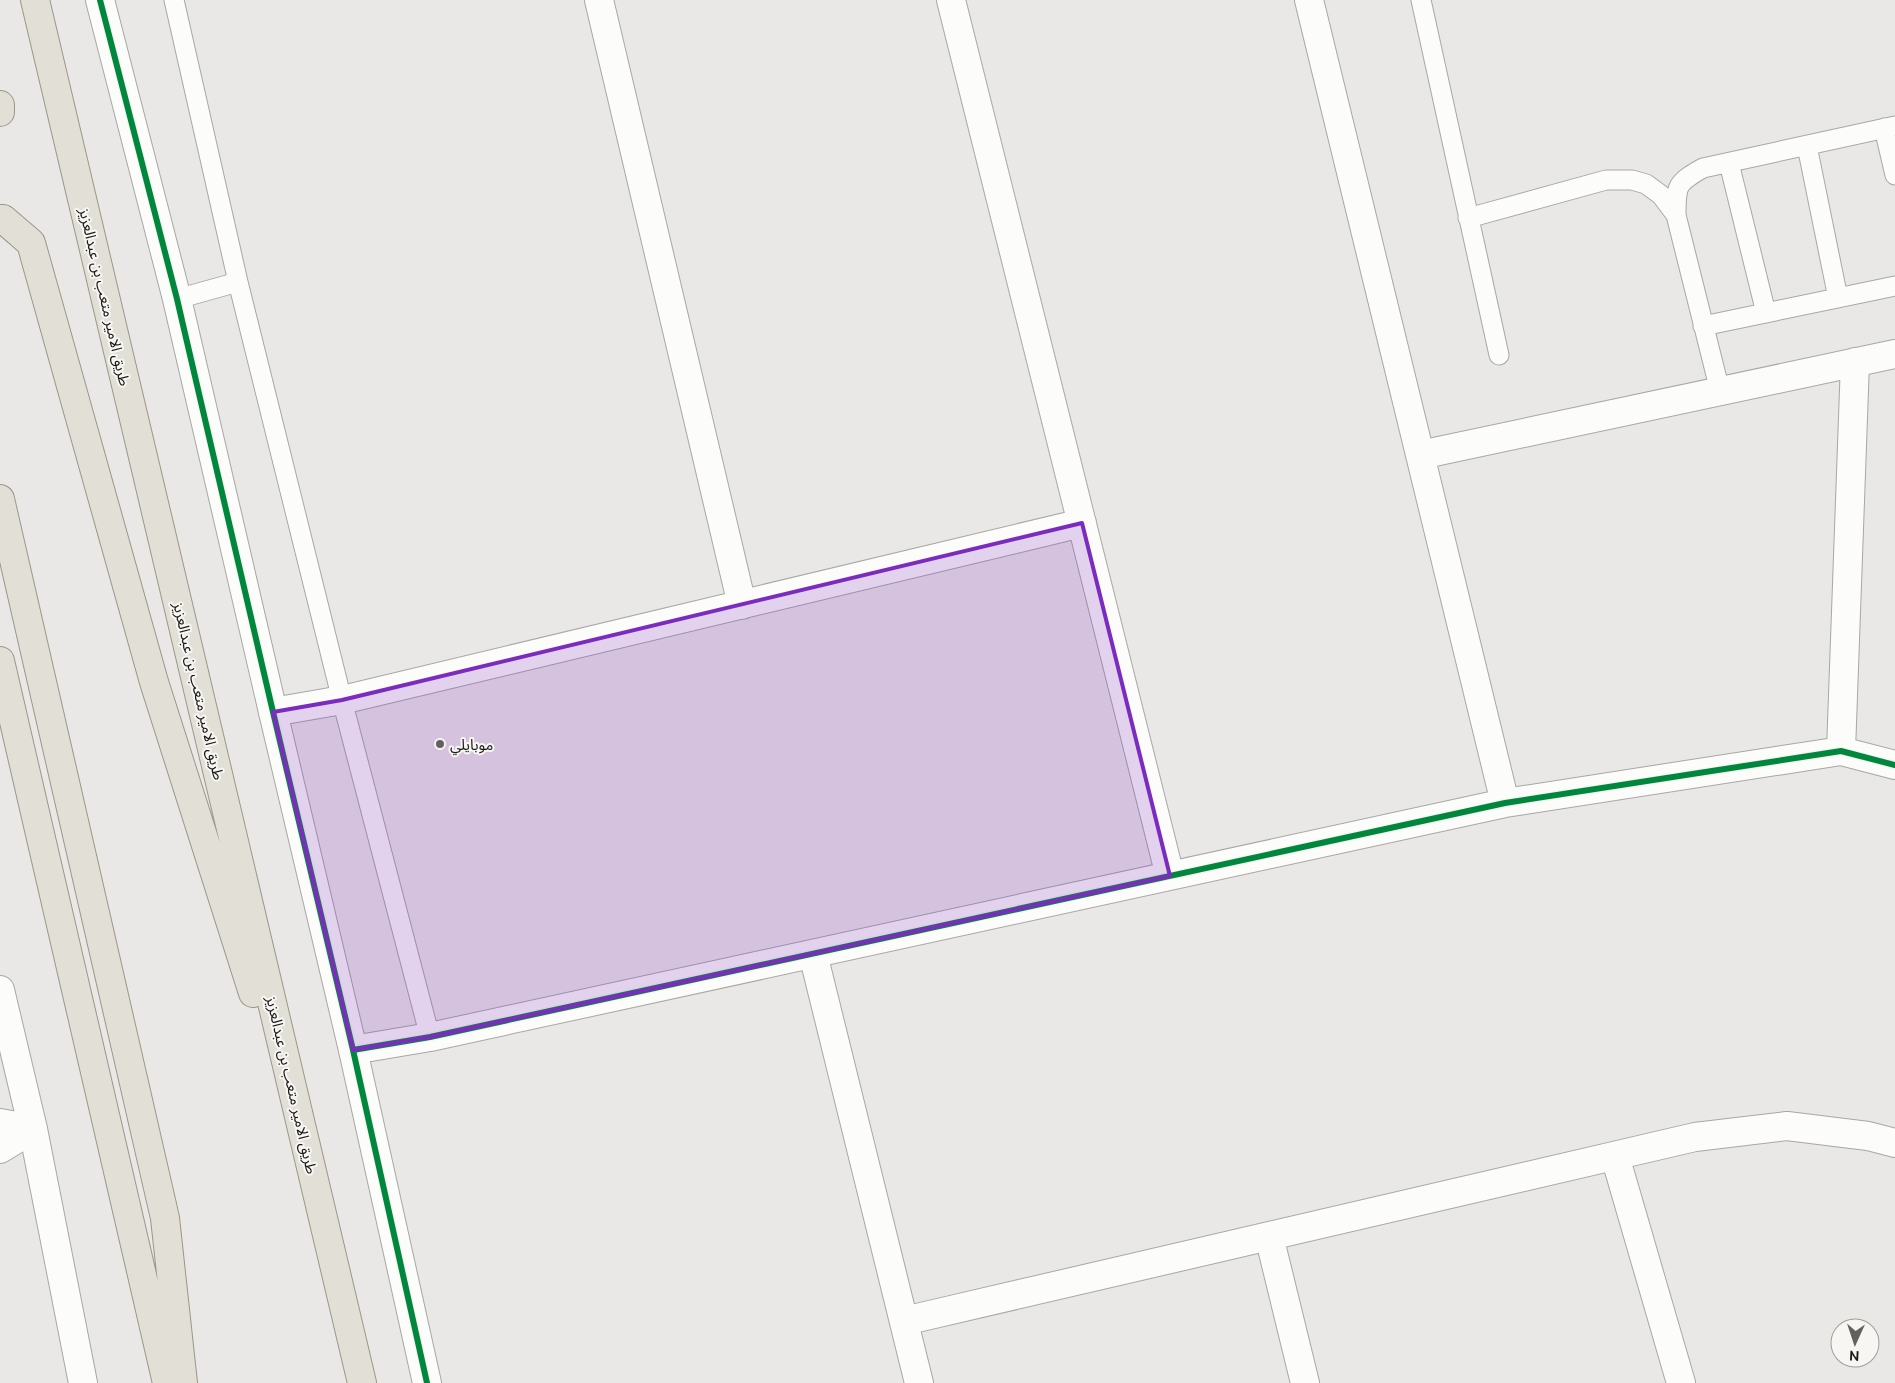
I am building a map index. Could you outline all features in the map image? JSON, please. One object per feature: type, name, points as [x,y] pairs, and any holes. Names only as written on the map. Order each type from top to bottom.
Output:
[{"type":"main road","name":"طريق الامير متعب بن عبدالعزيز","points":[[35,0],[362,1383]]},
{"type":"main road","points":[[0,105],[0,112]]},
{"type":"main road","points":[[0,220],[3,219],[31,243],[154,682],[320,1202]]},
{"type":"main road","points":[[0,499],[166,1218],[183,1383]]},
{"type":"main road","points":[[0,661],[167,1383]]},
{"type":"street","points":[[100,0],[177,300],[272,712],[354,1050],[427,1383]]},
{"type":"street","points":[[599,0],[742,604]]},
{"type":"street","points":[[952,0],[1170,876]]},
{"type":"street","points":[[1309,0],[1505,803]]},
{"type":"street","points":[[1420,455],[1895,354]]},
{"type":"street","points":[[1841,752],[1855,362]]},
{"type":"street","points":[[272,712],[342,700],[1082,523]]},
{"type":"street","points":[[354,1050],[430,1037],[1505,803],[1841,752],[1895,765]]},
{"type":"street","points":[[813,954],[919,1383]]},
{"type":"street","points":[[0,990],[33,1129],[83,1383]]},
{"type":"street","points":[[0,1123],[33,1129]]},
{"type":"street","points":[[904,1321],[1695,1137],[1787,1126],[1868,1136],[1895,1142]]},
{"type":"street","points":[[0,1149],[33,1129]]},
{"type":"street","points":[[1615,1156],[1681,1383]]},
{"type":"street","points":[[1269,1236],[1304,1383]]},
{"type":"lane","points":[[174,0],[238,282],[342,700],[430,1037]]},
{"type":"lane","points":[[1421,0],[1499,355]]},
{"type":"lane","points":[[1720,390],[1676,216],[1676,194],[1682,179],[1703,168],[1890,127],[1895,175]]},
{"type":"lane","points":[[1807,146],[1838,298]]},
{"type":"lane","points":[[1729,163],[1766,313]]},
{"type":"lane","points":[[1468,218],[1606,180],[1632,180],[1646,184],[1661,195],[1676,216]]},
{"type":"lane","points":[[177,300],[238,282]]},
{"type":"lane","points":[[1704,326],[1895,286]]},
{"type":"highlighted area","points":[[1082,523],[1170,876],[430,1037],[353,1050],[273,712],[342,700]]},
{"type":"cycle path","points":[[100,0],[177,299],[353,1050],[427,1383]]},
{"type":"cycle path","points":[[353,1050],[430,1037],[1505,803],[1841,751],[1895,765]]},
{"type":"place","name":"موبايلي","points":[[440,744]]}]
